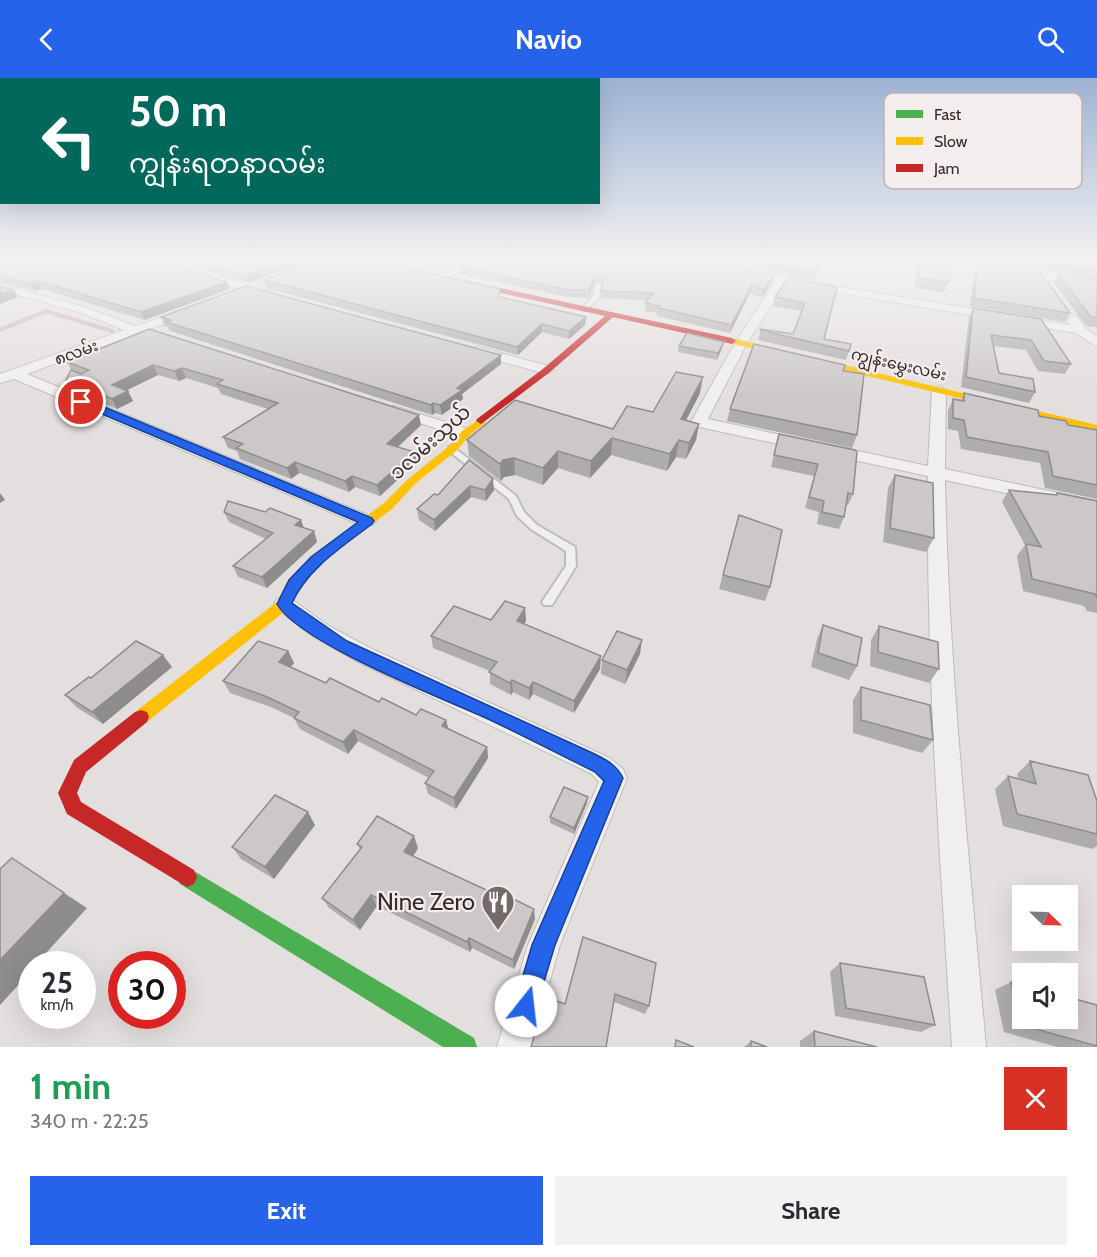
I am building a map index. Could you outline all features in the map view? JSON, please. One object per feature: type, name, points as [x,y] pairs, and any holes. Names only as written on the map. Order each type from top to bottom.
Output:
[{"type":"street","points":[[73,307],[139,330],[165,336]]},
{"type":"street","name":"ကျွန်းမွှေးလမ်း","points":[[576,307],[741,343],[1097,428]]},
{"type":"street","points":[[761,307],[699,422],[1097,507]]},
{"type":"street","points":[[937,307],[1080,330]]},
{"type":"street","name":"၈လမ်း","points":[[8,377],[195,308]]},
{"type":"street","points":[[1067,312],[1080,330],[1097,343]]},
{"type":"street","name":"၁လမ်းသွယ်","points":[[284,604],[294,584],[316,560],[388,506],[412,481],[452,449],[466,433],[547,370],[610,315]]},
{"type":"street","points":[[467,348],[547,370]]},
{"type":"street","points":[[8,377],[367,521]]},
{"type":"street","points":[[939,390],[935,472],[941,664],[969,1047]]},
{"type":"street","points":[[377,404],[466,433]]},
{"type":"street","points":[[465,1047],[74,808],[67,793],[80,766],[284,604],[301,619],[341,645],[580,755],[601,766],[614,778],[543,945],[514,1047]]},
{"type":"lane","points":[[452,449],[513,498],[520,514],[534,527],[571,549],[571,567],[548,602]]},
{"type":"building","points":[[125,307],[155,307],[141,312]]},
{"type":"building","points":[[188,307],[324,307],[501,355],[457,388],[462,390],[440,405],[433,403],[431,405],[166,322],[171,320],[161,317]]},
{"type":"building","points":[[367,307],[543,307],[586,317],[569,331],[542,324],[517,347]]},
{"type":"building","points":[[659,307],[740,307],[731,325]]},
{"type":"building","points":[[803,307],[832,307],[824,339],[851,344],[849,351],[760,330],[793,334]]},
{"type":"building","points":[[1033,307],[1066,307],[1070,313]]},
{"type":"building","points":[[1083,307],[1097,307],[1097,317],[1091,317]]},
{"type":"building","points":[[973,308],[1041,319],[1071,364],[1044,361],[1031,340],[991,335],[999,373],[1033,379],[1035,392],[966,377]]},
{"type":"building","points":[[149,329],[419,415],[387,444],[415,452],[377,485],[352,476],[345,481],[295,462],[287,468],[236,448],[243,444],[223,437],[278,403],[217,384],[223,380],[182,368],[174,371],[153,365],[112,385],[128,391],[112,399],[66,380],[71,370],[81,374],[89,370],[67,362]]},
{"type":"building","points":[[687,333],[724,342],[718,353],[679,346]]},
{"type":"building","points":[[754,344],[845,365],[843,371],[864,374],[857,435],[730,409]]},
{"type":"building","points":[[676,372],[703,377],[681,419],[699,424],[689,443],[679,440],[670,454],[612,438],[591,461],[558,451],[543,468],[514,458],[503,460],[500,464],[467,440],[515,400],[613,429],[627,406],[653,412]]},
{"type":"building","points":[[964,393],[1038,410],[1039,416],[1066,421],[1068,425],[1097,430],[1097,485],[1053,476],[1048,452],[967,437],[964,420],[953,418],[953,399],[964,401]]},
{"type":"building","points":[[779,434],[857,452],[853,494],[848,493],[844,517],[822,512],[824,501],[809,497],[818,464],[774,455]]},
{"type":"building","points":[[469,460],[493,479],[485,490],[470,486],[434,520],[417,509],[434,494],[438,495]]},
{"type":"building","points":[[895,475],[933,483],[934,538],[890,528]]},
{"type":"building","points":[[1009,490],[1057,495],[1057,493],[1097,501],[1097,598],[1095,594],[1032,579],[1026,544],[1041,547]]},
{"type":"building","points":[[228,501],[265,512],[270,508],[301,520],[295,525],[314,531],[262,577],[233,566],[273,533],[224,512]]},
{"type":"building","points":[[739,515],[782,530],[770,587],[723,575]]},
{"type":"building","points":[[505,601],[525,608],[517,621],[601,656],[574,701],[533,682],[529,688],[512,680],[510,683],[489,672],[497,662],[431,636],[454,606],[491,620]]},
{"type":"building","points":[[823,625],[862,638],[857,666],[818,653]]},
{"type":"building","points":[[879,626],[938,642],[939,669],[878,652]]},
{"type":"building","points":[[617,631],[642,640],[627,670],[602,660]]},
{"type":"building","points":[[136,641],[163,655],[92,712],[65,695],[89,677],[91,678]]},
{"type":"building","points":[[258,641],[288,651],[279,662],[326,683],[330,678],[379,702],[382,698],[416,715],[421,709],[446,720],[442,726],[487,747],[454,798],[425,783],[434,771],[354,730],[343,742],[294,718],[299,712],[265,696],[223,681]]},
{"type":"building","points":[[861,687],[930,705],[933,740],[861,720]]},
{"type":"building","points":[[1030,761],[1088,775],[1097,801],[1097,834],[1017,814],[1008,776],[1036,784]]},
{"type":"building","points":[[564,787],[588,797],[574,828],[550,817]]},
{"type":"building","points":[[275,795],[308,812],[265,867],[232,847]]},
{"type":"building","points":[[377,816],[414,836],[404,852],[495,894],[497,891],[534,909],[513,960],[469,938],[467,942],[371,895],[353,920],[322,898],[362,847],[357,844]]},
{"type":"building","points":[[12,858],[64,893],[0,960],[0,869]]},
{"type":"building","points":[[583,937],[656,963],[649,1006],[615,994],[606,1047],[531,1047],[545,997],[565,1004]]},
{"type":"building","points":[[840,963],[924,977],[935,1025],[846,1008]]},
{"type":"building","points":[[1078,1000],[1097,1005],[1097,1046],[1035,1029],[1078,1029]]},
{"type":"building","points":[[814,1031],[877,1047],[815,1047]]},
{"type":"building","points":[[676,1040],[694,1047],[675,1047]]},
{"type":"building","points":[[751,1041],[767,1047],[751,1047]]},
{"type":"waterway","points":[[0,330],[46,311],[112,331]]},
{"type":"traffic: fast","points":[[187,877],[465,1047]]},
{"type":"traffic: slow","points":[[732,341],[1097,428]]},
{"type":"traffic: slow","points":[[141,717],[284,604],[294,583],[316,560],[388,506],[412,481],[452,449],[481,421]]},
{"type":"traffic: jam","points":[[578,307],[732,341]]},
{"type":"traffic: jam","points":[[481,421],[547,370],[611,315]]},
{"type":"traffic: jam","points":[[141,717],[80,766],[67,793],[74,808],[187,877]]},
{"type":"place","name":"Nine Zero","points":[[498,931]]},
{"type":"route","points":[[81,402],[367,521],[316,560],[294,584],[284,604],[301,619],[341,645],[580,755],[601,766],[614,778],[543,945],[526,1006]]}]
